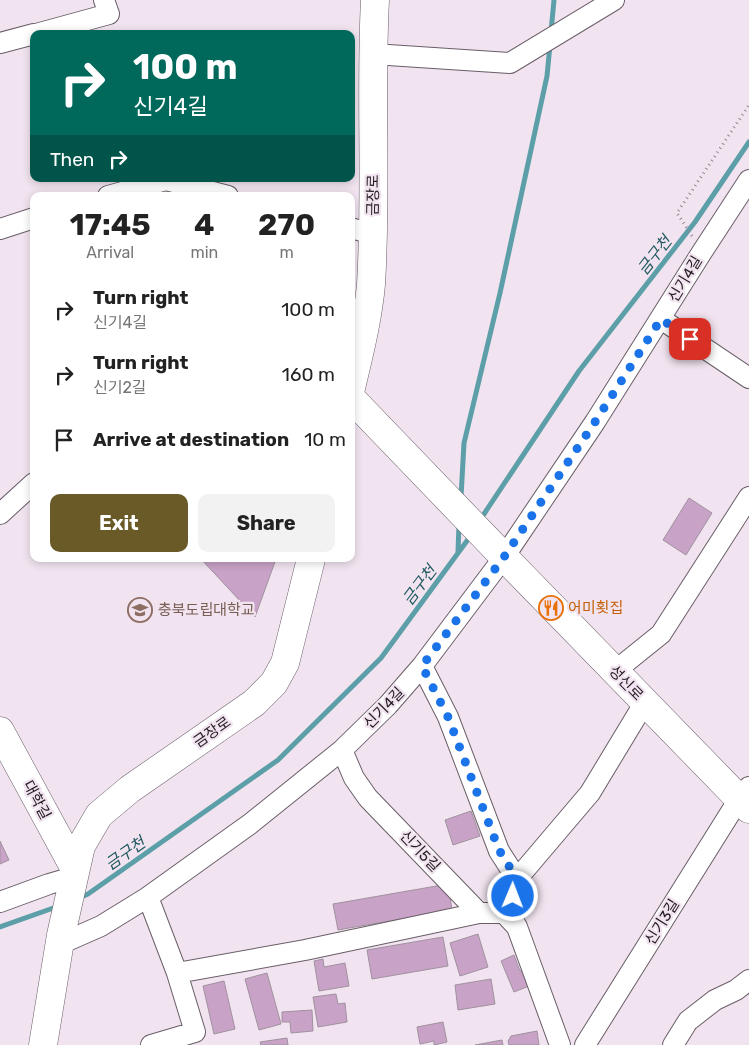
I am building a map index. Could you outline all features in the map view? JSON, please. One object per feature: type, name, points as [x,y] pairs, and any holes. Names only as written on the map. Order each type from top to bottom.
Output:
[{"type":"main road","name":"금장로","points":[[355,370],[371,286],[362,231],[374,54],[375,0]]},
{"type":"main road","name":"성신로","points":[[355,402],[645,702],[746,799]]},
{"type":"main road","name":"금장로","points":[[60,940],[81,846],[98,815],[130,789],[254,703],[274,683],[285,663],[310,562]]},
{"type":"main road","name":"대학길","points":[[0,731],[74,873]]},
{"type":"main road","points":[[43,1045],[60,940]]},
{"type":"street","points":[[50,30],[108,14],[104,0]]},
{"type":"street","points":[[374,54],[510,63],[614,0]]},
{"type":"street","points":[[0,44],[30,35]]},
{"type":"street","name":"신기4길","points":[[60,940],[101,926],[148,898],[250,824],[342,750],[388,705],[422,666],[504,557],[595,422],[749,180]]},
{"type":"street","points":[[122,192],[159,182]]},
{"type":"street","points":[[174,182],[212,192]]},
{"type":"street","points":[[0,229],[30,219]]},
{"type":"street","points":[[661,319],[749,378]]},
{"type":"street","points":[[0,514],[30,487]]},
{"type":"street","points":[[615,671],[661,634],[749,497]]},
{"type":"street","points":[[422,666],[448,717],[499,850],[517,879]]},
{"type":"street","points":[[560,1045],[517,928],[508,913],[517,879],[590,793],[645,702]]},
{"type":"street","name":"신기5길","points":[[342,750],[354,778],[368,798],[479,913]]},
{"type":"street","name":"신기3길","points":[[585,1045],[746,799]]},
{"type":"street","points":[[0,902],[74,873]]},
{"type":"street","points":[[148,898],[177,973],[195,1032],[151,1045]]},
{"type":"street","points":[[177,973],[305,950],[479,913],[504,913],[517,928]]},
{"type":"street","points":[[673,1045],[688,1021],[715,1000],[736,990],[749,980]]},
{"type":"path","points":[[702,252],[677,213],[749,105]]},
{"type":"building","points":[[689,498],[712,513],[686,555],[663,540]]},
{"type":"building","points":[[204,562],[275,562],[255,617]]},
{"type":"building","points":[[471,811],[480,836],[453,845],[445,820]]},
{"type":"building","points":[[0,841],[9,860],[0,864]]},
{"type":"building","points":[[448,884],[452,910],[338,930],[333,904]]},
{"type":"building","points":[[478,934],[488,967],[460,976],[450,943]]},
{"type":"building","points":[[443,937],[448,966],[372,979],[367,950]]},
{"type":"building","points":[[514,955],[520,971],[526,969],[532,985],[514,992],[501,961]]},
{"type":"building","points":[[323,959],[324,967],[345,963],[349,986],[319,991],[314,961]]},
{"type":"building","points":[[267,973],[281,1024],[259,1030],[245,979]]},
{"type":"building","points":[[491,979],[495,1004],[458,1010],[455,985]]},
{"type":"building","points":[[224,981],[235,1029],[214,1034],[203,986]]},
{"type":"building","points":[[336,994],[338,1004],[345,1003],[347,1022],[318,1027],[313,997]]},
{"type":"building","points":[[312,1010],[313,1031],[291,1033],[290,1022],[282,1022],[282,1012]]},
{"type":"building","points":[[443,1022],[447,1042],[434,1045],[434,1041],[420,1044],[417,1027]]},
{"type":"building","points":[[537,1031],[539,1045],[509,1045],[508,1041],[511,1036]]},
{"type":"building","points":[[287,1038],[288,1045],[261,1045],[260,1042]]},
{"type":"building","points":[[502,1040],[503,1045],[475,1045]]},
{"type":"waterway","points":[[551,32],[554,0]]},
{"type":"waterway","points":[[461,497],[464,443],[500,293],[547,76],[550,45]]},
{"type":"waterway","name":"금구천","points":[[480,520],[579,371],[695,222],[749,142]]},
{"type":"waterway","points":[[458,552],[459,523]]},
{"type":"waterway","name":"금구천","points":[[79,898],[88,894],[278,760],[381,658],[472,534]]},
{"type":"waterway","name":"금구천","points":[[0,927],[59,906]]},
{"type":"place","name":"어미횟집","points":[[551,608]]},
{"type":"place","name":"충북도립대학교","points":[[140,610]]},
{"type":"route","points":[[513,896],[517,879],[499,850],[448,717],[422,666],[504,557],[595,422],[661,319],[690,339]]}]
